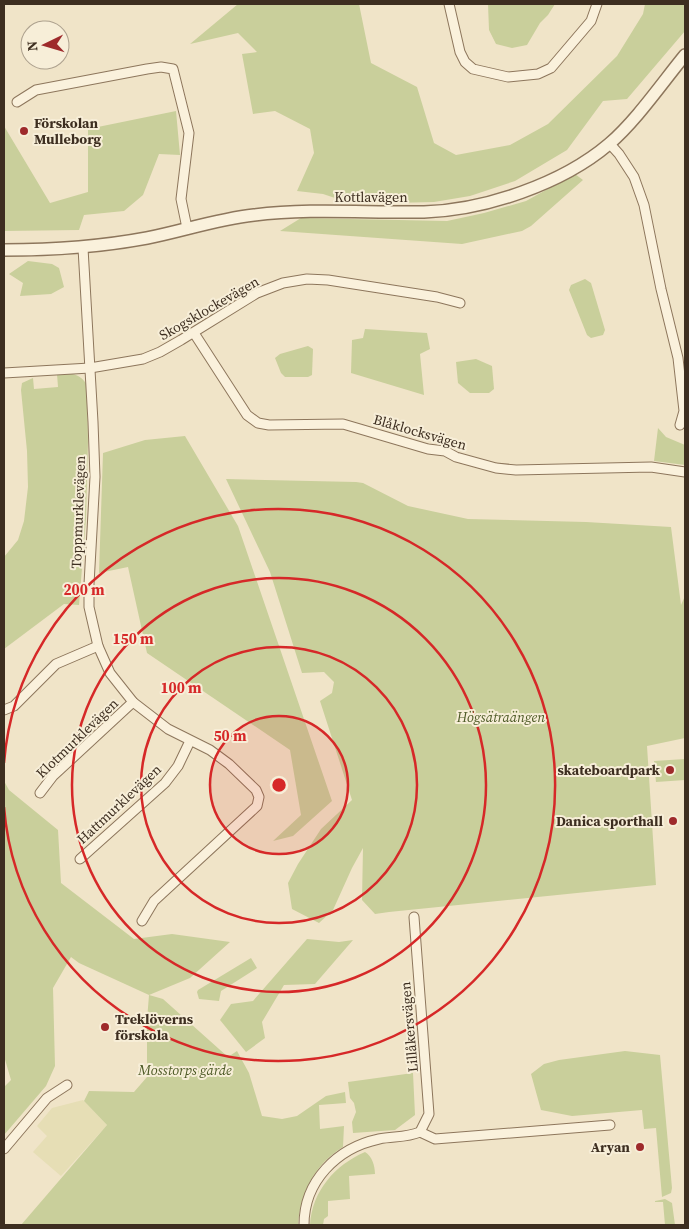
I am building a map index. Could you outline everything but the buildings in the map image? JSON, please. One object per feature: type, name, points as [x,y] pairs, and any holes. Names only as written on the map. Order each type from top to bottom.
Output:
[{"type":"street","points":[[449,4],[460,52],[465,62],[473,69],[508,77],[538,74],[551,68],[591,21],[597,4]]},
{"type":"street","name":"Kottlavägen","points":[[4,250],[83,248],[148,238],[226,218],[283,211],[426,212],[484,204],[543,185],[586,161],[610,144],[685,55]]},
{"type":"street","points":[[17,102],[36,90],[147,69],[162,67],[173,69],[189,133],[181,199],[187,228]]},
{"type":"street","points":[[610,144],[634,177],[644,205],[661,289],[678,358],[684,411],[680,425]]},
{"type":"street","name":"Toppmurklevägen","points":[[83,248],[95,477],[88,584],[89,607],[98,646],[110,673],[133,702],[168,729],[190,742],[210,750],[229,764],[256,790],[258,802],[257,806],[154,901],[142,921]]},
{"type":"street","name":"Skogsklockevägen","points":[[4,373],[90,368],[143,359],[194,333],[257,293],[283,283],[307,279],[328,280],[437,297],[460,303]]},
{"type":"street","name":"Blåklocksvägen","points":[[194,333],[247,415],[258,423],[269,425],[343,424],[428,449],[445,450],[456,457],[506,469],[651,467],[685,472]]},
{"type":"street","points":[[4,710],[14,706],[56,664],[98,646]]},
{"type":"street","name":"Klotmurklevägen","points":[[40,794],[53,776],[133,702]]},
{"type":"street","name":"Hattmurklevägen","points":[[80,859],[165,783],[178,766],[190,742]]},
{"type":"street","name":"Lillåkersvägen","points":[[414,917],[429,1114],[420,1132]]},
{"type":"street","points":[[4,1148],[47,1098],[67,1085]]},
{"type":"street","points":[[304,1225],[308,1199],[324,1170],[351,1148],[366,1142],[409,1136],[420,1132],[435,1139],[610,1125]]},
{"type":"shaded area","points":[[83,1100],[107,1125],[61,1176],[33,1152],[47,1136],[37,1126],[52,1108]]},
{"type":"green space","points":[[238,4],[359,4],[371,63],[417,87],[434,143],[456,155],[510,145],[548,124],[617,56],[643,14],[645,4],[685,4],[685,31],[627,99],[603,101],[567,150],[515,181],[470,196],[434,202],[391,203],[338,199],[323,194],[297,191],[314,153],[310,129],[275,111],[253,114],[242,54],[257,52],[238,33],[190,44]]},
{"type":"green space","points":[[488,4],[555,4],[540,23],[527,45],[512,48],[496,44],[489,30]]},
{"type":"green space","points":[[176,111],[180,155],[159,154],[143,195],[124,211],[84,215],[79,230],[4,231],[4,126],[50,203],[88,192],[88,129]]},
{"type":"green space","points":[[575,174],[583,180],[531,226],[522,231],[462,244],[280,231],[301,218],[447,221],[526,201]]},
{"type":"green space","points":[[28,261],[52,264],[59,268],[64,287],[51,294],[20,296],[23,283],[9,274]]},
{"type":"green space","points":[[585,279],[591,283],[605,330],[603,335],[591,338],[587,335],[569,290],[571,285]]},
{"type":"green space","points":[[365,329],[427,333],[430,349],[420,354],[424,395],[351,373],[352,340],[363,338]]},
{"type":"green space","points":[[308,346],[313,349],[312,375],[308,377],[285,377],[281,373],[275,358],[280,354]]},
{"type":"green space","points":[[476,359],[492,366],[494,389],[489,393],[470,393],[458,383],[456,362]]},
{"type":"green space","points":[[68,373],[79,377],[87,385],[86,519],[79,605],[64,604],[4,649],[4,557],[18,540],[24,521],[28,487],[22,383],[33,378],[34,389],[58,387],[57,374]]},
{"type":"green space","points":[[658,428],[666,437],[685,445],[685,465],[654,461]]},
{"type":"green space","points":[[185,436],[238,526],[332,801],[293,836],[273,841],[301,815],[290,750],[147,653],[128,567],[99,573],[103,453],[145,440]]},
{"type":"green space","name":"Högsätraängen","points":[[226,479],[363,483],[408,506],[468,519],[586,522],[671,527],[681,605],[685,596],[685,738],[647,746],[656,885],[375,914],[362,900],[363,848],[333,910],[319,923],[292,909],[288,883],[298,864],[321,829],[352,800],[320,701],[332,693],[334,682],[324,672],[302,673],[270,572]]},
{"type":"green space","name":"skateboardpark","points":[[685,759],[685,780],[656,782],[654,761]]},
{"type":"green space","points":[[4,781],[9,790],[58,830],[61,883],[134,939],[172,934],[230,942],[190,978],[149,995],[79,963],[71,957],[53,988],[55,1066],[46,1086],[4,1135],[4,1087],[11,1080],[4,1056]]},
{"type":"green space","points":[[307,939],[339,942],[353,940],[315,984],[284,985],[262,1022],[265,1038],[246,1052],[220,1020],[231,1004],[253,1001]]},
{"type":"green space","points":[[251,958],[257,968],[221,991],[219,1001],[199,999],[198,990]]},
{"type":"green space","name":"Mosstorps gärde","points":[[149,995],[163,999],[228,1057],[237,1051],[249,1073],[262,1116],[282,1119],[297,1116],[326,1096],[345,1092],[346,1103],[319,1105],[320,1129],[344,1126],[343,1147],[324,1162],[311,1180],[302,1202],[298,1225],[21,1225],[107,1125],[84,1101],[89,1091],[134,1092],[147,1077]]},
{"type":"green space","points":[[625,1051],[660,1055],[672,1188],[671,1193],[662,1197],[656,1128],[644,1129],[642,1110],[572,1116],[541,1110],[531,1074],[544,1064],[559,1060]]},
{"type":"green space","points":[[413,1073],[415,1115],[395,1130],[353,1133],[352,1122],[356,1112],[354,1103],[350,1098],[348,1082]]},
{"type":"green space","points":[[365,1152],[373,1162],[375,1174],[349,1176],[350,1199],[328,1201],[328,1216],[324,1219],[323,1225],[310,1225],[315,1201],[320,1190],[344,1164]]},
{"type":"green space","points":[[665,1199],[672,1203],[675,1225],[665,1225],[663,1202],[655,1202]]},
{"type":"place","name":"Förskolan Mulleborg","points":[[24,131]]},
{"type":"place","name":"skateboardpark","points":[[670,770]]},
{"type":"place","name":"Danica sporthall","points":[[673,821]]},
{"type":"place","name":"Treklöverns förskola","points":[[105,1027]]},
{"type":"place","name":"Aryan","points":[[640,1147]]}]
